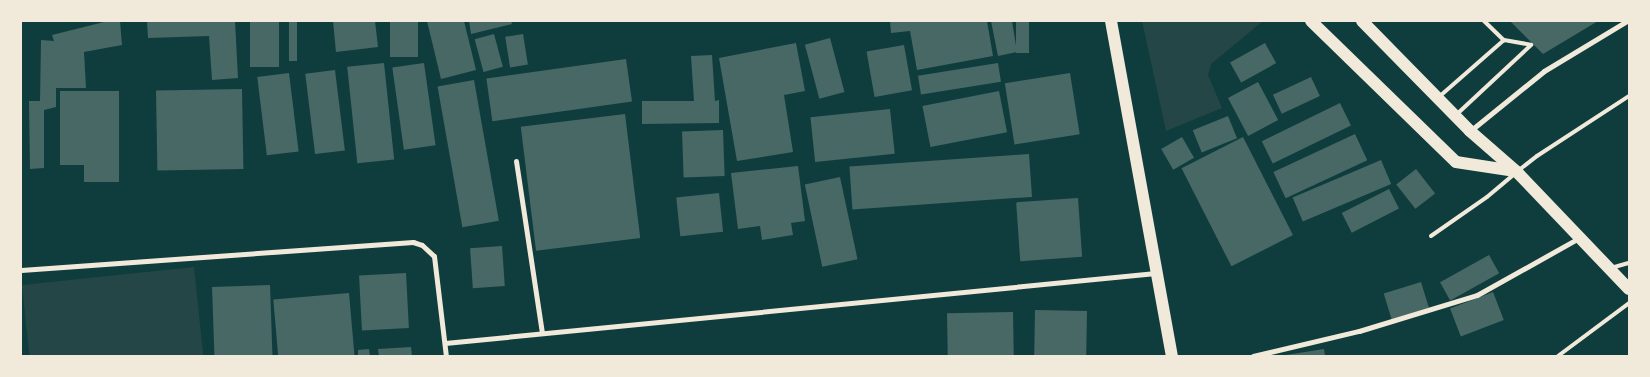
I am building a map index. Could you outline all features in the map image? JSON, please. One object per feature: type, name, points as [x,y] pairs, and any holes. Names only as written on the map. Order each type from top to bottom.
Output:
[{"type":"main road","points":[[1311,21],[1456,162],[1517,172]]},
{"type":"main road","points":[[1362,21],[1470,131],[1517,172],[1629,289]]},
{"type":"main road","points":[[1112,24],[1172,356]]},
{"type":"street","points":[[1470,131],[1544,71],[1627,21]]},
{"type":"street","points":[[516,161],[542,333]]},
{"type":"street","points":[[1253,356],[1359,331],[1477,295],[1580,238]]},
{"type":"street","points":[[21,270],[414,242],[422,245],[434,256],[446,356]]},
{"type":"street","points":[[445,343],[1156,273]]},
{"type":"lane","points":[[1456,116],[1531,45],[1504,40],[1484,21]]},
{"type":"lane","points":[[1438,98],[1504,40]]},
{"type":"lane","points":[[1431,236],[1487,197],[1537,156],[1629,96]]},
{"type":"lane","points":[[1609,268],[1629,263]]},
{"type":"lane","points":[[1558,356],[1629,303]]},
{"type":"shaded area","points":[[1142,21],[1263,21],[1211,64],[1208,75],[1222,108],[1166,131]]},
{"type":"shaded area","points":[[194,267],[203,356],[29,356],[22,285]]},
{"type":"building","points":[[108,21],[120,21],[122,45],[84,52],[86,88],[56,88],[56,107],[44,110],[44,168],[30,169],[29,101],[40,101],[41,40],[54,41],[52,35]]},
{"type":"building","points":[[147,21],[235,21],[238,78],[212,80],[209,36],[148,38]]},
{"type":"building","points":[[250,21],[279,21],[279,67],[250,67]]},
{"type":"building","points":[[289,21],[297,21],[297,61],[289,61]]},
{"type":"building","points":[[333,21],[375,21],[378,47],[336,52]]},
{"type":"building","points":[[390,21],[418,21],[418,57],[390,57]]},
{"type":"building","points":[[427,21],[464,21],[476,70],[441,79]]},
{"type":"building","points":[[469,21],[511,21],[512,24],[471,34]]},
{"type":"building","points":[[890,21],[987,21],[993,56],[917,70],[910,31],[891,33]]},
{"type":"building","points":[[991,21],[1012,21],[1017,52],[998,56]]},
{"type":"building","points":[[1016,21],[1029,21],[1029,53],[1016,53]]},
{"type":"building","points":[[1510,21],[1598,21],[1543,54]]},
{"type":"building","points":[[494,34],[503,67],[483,72],[475,39]]},
{"type":"building","points":[[523,34],[528,65],[510,67],[505,37]]},
{"type":"building","points":[[830,38],[844,92],[819,99],[805,45]]},
{"type":"building","points":[[796,43],[805,91],[784,95],[793,152],[737,161],[719,58]]},
{"type":"building","points":[[1265,43],[1276,63],[1241,83],[1230,62]]},
{"type":"building","points":[[904,45],[912,90],[875,97],[867,52]]},
{"type":"building","points":[[712,55],[715,101],[719,100],[719,123],[642,124],[642,101],[694,101],[691,56]]},
{"type":"building","points":[[626,59],[632,102],[492,121],[486,79]]},
{"type":"building","points":[[384,63],[394,159],[357,163],[347,67]]},
{"type":"building","points":[[424,63],[436,145],[404,150],[392,67]]},
{"type":"building","points":[[998,63],[1001,82],[921,94],[918,76]]},
{"type":"building","points":[[335,70],[345,150],[315,154],[305,74]]},
{"type":"building","points":[[289,73],[299,151],[267,155],[257,77]]},
{"type":"building","points":[[1070,73],[1080,134],[1015,145],[1005,83]]},
{"type":"building","points":[[1311,77],[1320,96],[1282,114],[1273,95]]},
{"type":"building","points":[[474,80],[499,221],[462,227],[438,86]]},
{"type":"building","points":[[1258,82],[1278,120],[1248,136],[1228,98]]},
{"type":"building","points":[[242,89],[243,169],[157,170],[156,91]]},
{"type":"building","points":[[60,91],[119,91],[119,182],[84,182],[84,165],[60,165]]},
{"type":"building","points":[[999,91],[1007,132],[930,147],[922,106]]},
{"type":"building","points":[[1340,103],[1351,125],[1273,164],[1262,141]]},
{"type":"building","points":[[890,109],[895,154],[815,162],[810,117]]},
{"type":"building","points":[[625,114],[640,238],[536,251],[521,127]]},
{"type":"building","points":[[1228,116],[1237,138],[1202,152],[1193,130]]},
{"type":"building","points":[[723,130],[725,176],[684,177],[682,131]]},
{"type":"building","points":[[1355,134],[1367,160],[1286,198],[1273,172]]},
{"type":"building","points":[[1182,137],[1194,158],[1173,170],[1161,149]]},
{"type":"building","points":[[1243,137],[1293,235],[1231,266],[1182,168]]},
{"type":"building","points":[[1029,154],[1032,197],[852,209],[849,167]]},
{"type":"building","points":[[1381,160],[1391,184],[1303,221],[1293,198]]},
{"type":"building","points":[[798,166],[805,221],[791,223],[793,235],[762,240],[760,226],[738,229],[731,173]]},
{"type":"building","points":[[1416,169],[1435,193],[1415,209],[1396,184]]},
{"type":"building","points":[[840,177],[857,259],[822,267],[805,184]]},
{"type":"building","points":[[1389,189],[1399,209],[1352,233],[1342,213]]},
{"type":"building","points":[[719,193],[723,232],[680,236],[676,197]]},
{"type":"building","points":[[1078,198],[1082,257],[1020,261],[1016,202]]},
{"type":"building","points":[[502,246],[505,286],[473,288],[470,248]]},
{"type":"building","points":[[1489,255],[1499,273],[1450,301],[1440,282]]},
{"type":"building","points":[[406,273],[409,328],[362,330],[359,275]]},
{"type":"building","points":[[1421,282],[1429,308],[1392,319],[1384,293]]},
{"type":"building","points":[[270,285],[272,356],[214,356],[212,287]]},
{"type":"building","points":[[1493,292],[1504,320],[1461,336],[1450,308]]},
{"type":"building","points":[[349,293],[354,356],[278,356],[273,300]]},
{"type":"building","points":[[1035,310],[1087,311],[1086,356],[1034,356]]},
{"type":"building","points":[[1013,312],[1014,356],[948,356],[947,313]]},
{"type":"building","points":[[411,347],[412,356],[379,356],[378,349]]},
{"type":"building","points":[[369,349],[370,356],[358,356],[358,350]]},
{"type":"building","points":[[1324,349],[1325,356],[1286,356],[1286,355]]}]
